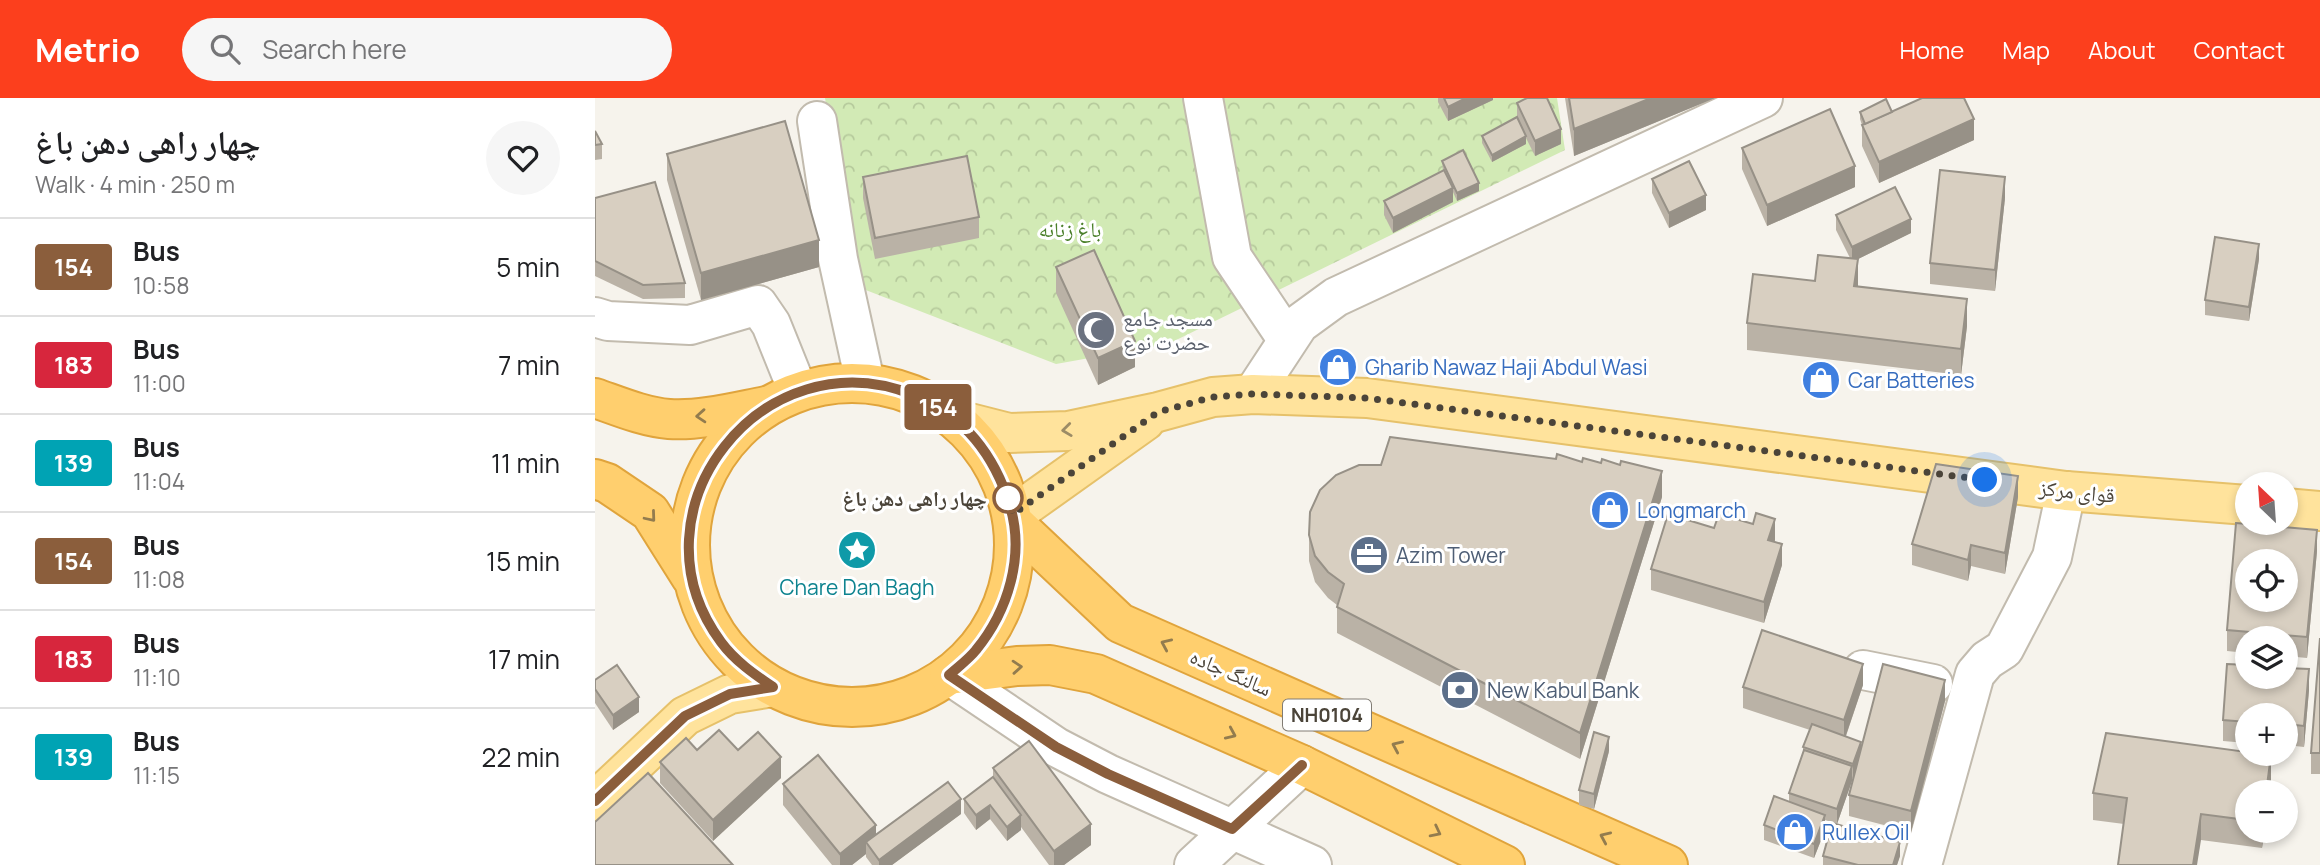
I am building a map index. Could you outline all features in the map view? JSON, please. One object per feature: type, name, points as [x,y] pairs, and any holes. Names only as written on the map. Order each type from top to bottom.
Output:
[{"type":"highway","name":"NH0104","points":[[595,398],[629,410],[669,419],[723,415],[831,384],[865,382],[898,388],[930,401],[958,420],[983,447],[1002,479],[1014,519],[1015,558],[1009,592],[995,624],[975,652],[949,675],[922,691],[894,702],[863,707],[832,706],[801,700],[773,687],[745,667],[722,643],[704,613],[693,581],[689,547],[691,525],[702,481],[719,452],[741,426],[783,399]]},
{"type":"highway","name":"NH0104","points":[[595,479],[607,483],[650,512],[693,581]]},
{"type":"highway","name":"سالنگ جاده","points":[[1014,519],[1120,623],[1668,865]]},
{"type":"highway","name":"NH0104","points":[[949,675],[1017,666],[1050,665],[1096,674],[1302,765],[1497,864]]},
{"type":"main road","name":"قوای مرکز","points":[[958,420],[1009,433],[1068,431],[1213,397],[1253,394],[1367,398],[2066,491],[2235,504]]},
{"type":"main road","points":[[1014,519],[1158,412]]},
{"type":"main road","points":[[2298,509],[2320,511]]},
{"type":"main road","points":[[595,801],[685,716],[730,694],[773,687]]},
{"type":"street","points":[[1203,98],[1232,257],[1287,339]]},
{"type":"street","points":[[1253,394],[1299,324],[1336,297],[1763,98]]},
{"type":"street","points":[[817,121],[838,259],[865,382]]},
{"type":"street","points":[[595,317],[608,321],[690,325],[758,305],[771,324],[783,399]]},
{"type":"street","points":[[1923,865],[1975,674],[1987,660],[2004,649],[2052,557],[2066,491]]},
{"type":"street","points":[[1863,670],[1970,692]]},
{"type":"street","points":[[949,675],[1056,747],[1108,774],[1312,865]]},
{"type":"street","points":[[1193,865],[1302,765]]},
{"type":"green space","name":"باغ زنانه","points":[[825,98],[1557,98],[1565,150],[1168,344],[1056,364],[858,287]]},
{"type":"building","points":[[1444,98],[1466,98],[1448,107]]},
{"type":"building","points":[[1527,98],[1547,98],[1561,129],[1535,141],[1517,103]]},
{"type":"building","points":[[1569,98],[1651,98],[1574,129]]},
{"type":"building","points":[[1922,98],[1964,98],[1974,119],[1879,162],[1862,125]]},
{"type":"building","points":[[1886,99],[1892,112],[1865,124],[1860,112]]},
{"type":"building","points":[[1830,109],[1855,166],[1767,205],[1742,148]]},
{"type":"building","points":[[1517,117],[1526,136],[1492,155],[1482,136]]},
{"type":"building","points":[[785,121],[819,240],[701,273],[667,154]]},
{"type":"building","points":[[595,131],[602,144],[595,145]]},
{"type":"building","points":[[1463,150],[1479,183],[1457,193],[1442,161]]},
{"type":"building","points":[[967,156],[979,217],[875,238],[863,177]]},
{"type":"building","points":[[1689,161],[1706,195],[1669,213],[1652,179]]},
{"type":"building","points":[[1444,170],[1453,188],[1393,218],[1384,201]]},
{"type":"building","points":[[1940,170],[2005,177],[1995,270],[1930,263]]},
{"type":"building","points":[[655,182],[685,283],[643,285],[595,261],[595,198]]},
{"type":"building","points":[[1895,187],[1911,219],[1852,247],[1836,215]]},
{"type":"building","points":[[2215,237],[2259,244],[2249,307],[2205,300]]},
{"type":"building","points":[[1094,250],[1135,341],[1098,358],[1056,267]]},
{"type":"building","points":[[1818,255],[1858,259],[1854,286],[1967,299],[1961,349],[1747,323],[1753,274],[1815,281]]},
{"type":"building","points":[[1390,437],[1556,459],[1557,454],[1582,462],[1583,458],[1601,463],[1602,459],[1620,465],[1621,461],[1662,471],[1580,733],[1337,607],[1344,584],[1328,572],[1315,556],[1309,535],[1310,512],[1320,490],[1336,475],[1359,465],[1381,465]]},
{"type":"building","points":[[1936,464],[2018,476],[2005,553],[1971,545],[1968,560],[1912,544]]},
{"type":"building","points":[[1756,513],[1775,519],[1768,540],[1782,544],[1764,602],[1651,569],[1668,514],[1714,528],[1719,514],[1753,524]]},
{"type":"building","points":[[2298,528],[2317,530],[2307,637],[2298,636],[2298,626],[2235,626],[2235,631],[2227,630],[2235,535],[2298,536]]},
{"type":"building","points":[[1762,630],[1863,664],[1844,720],[1743,687]]},
{"type":"building","points":[[2320,638],[2320,753],[2311,753]]},
{"type":"building","points":[[1883,664],[1945,680],[1911,811],[1849,795]]},
{"type":"building","points":[[2227,664],[2235,664],[2235,689],[2298,689],[2298,669],[2309,669],[2304,726],[2298,725],[2298,703],[2235,703],[2235,721],[2223,720]]},
{"type":"building","points":[[617,665],[639,697],[613,715],[595,689],[595,680]]},
{"type":"building","points":[[1812,724],[1861,742],[1853,764],[1803,747]]},
{"type":"building","points":[[719,730],[738,750],[758,732],[781,757],[713,820],[660,762],[686,738],[697,750]]},
{"type":"building","points":[[1594,732],[1609,737],[1594,794],[1579,790]]},
{"type":"building","points":[[2106,733],[2235,750],[2235,766],[2270,766],[2268,780],[2235,780],[2235,818],[2201,814],[2193,865],[2118,865],[2127,798],[2093,793]]},
{"type":"building","points":[[1029,741],[1091,824],[1054,851],[993,768]]},
{"type":"building","points":[[1804,750],[1852,766],[1837,809],[1789,793]]},
{"type":"building","points":[[818,755],[876,825],[840,854],[783,784]]},
{"type":"building","points":[[648,773],[733,865],[595,865],[595,822]]},
{"type":"building","points":[[993,777],[1021,815],[1007,827],[990,805],[976,815],[964,799]]},
{"type":"building","points":[[948,782],[961,799],[879,860],[866,842]]},
{"type":"building","points":[[1774,796],[1825,815],[1814,844],[1764,825]]},
{"type":"building","points":[[1832,823],[1900,842],[1893,865],[1858,865],[1823,856]]},
{"type":"bus line","name":"154","points":[[595,801],[685,716],[730,694],[773,687],[745,667],[722,643],[704,613],[693,581],[689,547],[692,514],[702,481],[719,452],[741,426],[768,406],[798,391],[831,384],[865,382],[898,388],[930,401],[958,420],[983,447],[1002,479],[1013,514],[1015,558],[1009,592],[995,624],[975,652],[949,675],[1056,747],[1108,774],[1232,829],[1302,765]]},
{"type":"place","name":"مسجد جامع حضرت نوع","points":[[1096,330]]},
{"type":"place","name":"Gharib Nawaz Haji Abdul Wasi","points":[[1338,367]]},
{"type":"place","name":"Car Batteries","points":[[1821,380]]},
{"type":"place","name":"چهار راهی دهن باغ","points":[[1008,498]]},
{"type":"place","name":"Longmarch","points":[[1610,510]]},
{"type":"place","name":"Chare Dan Bagh","points":[[857,550]]},
{"type":"place","name":"Azim Tower","points":[[1369,555]]},
{"type":"place","name":"New Kabul Bank","points":[[1460,690]]},
{"type":"place","name":"Rullex Oil","points":[[1795,832]]},
{"type":"route","points":[[1008,498],[1013,514],[1158,412],[1213,397],[1253,394],[1367,398],[1985,480]]}]
